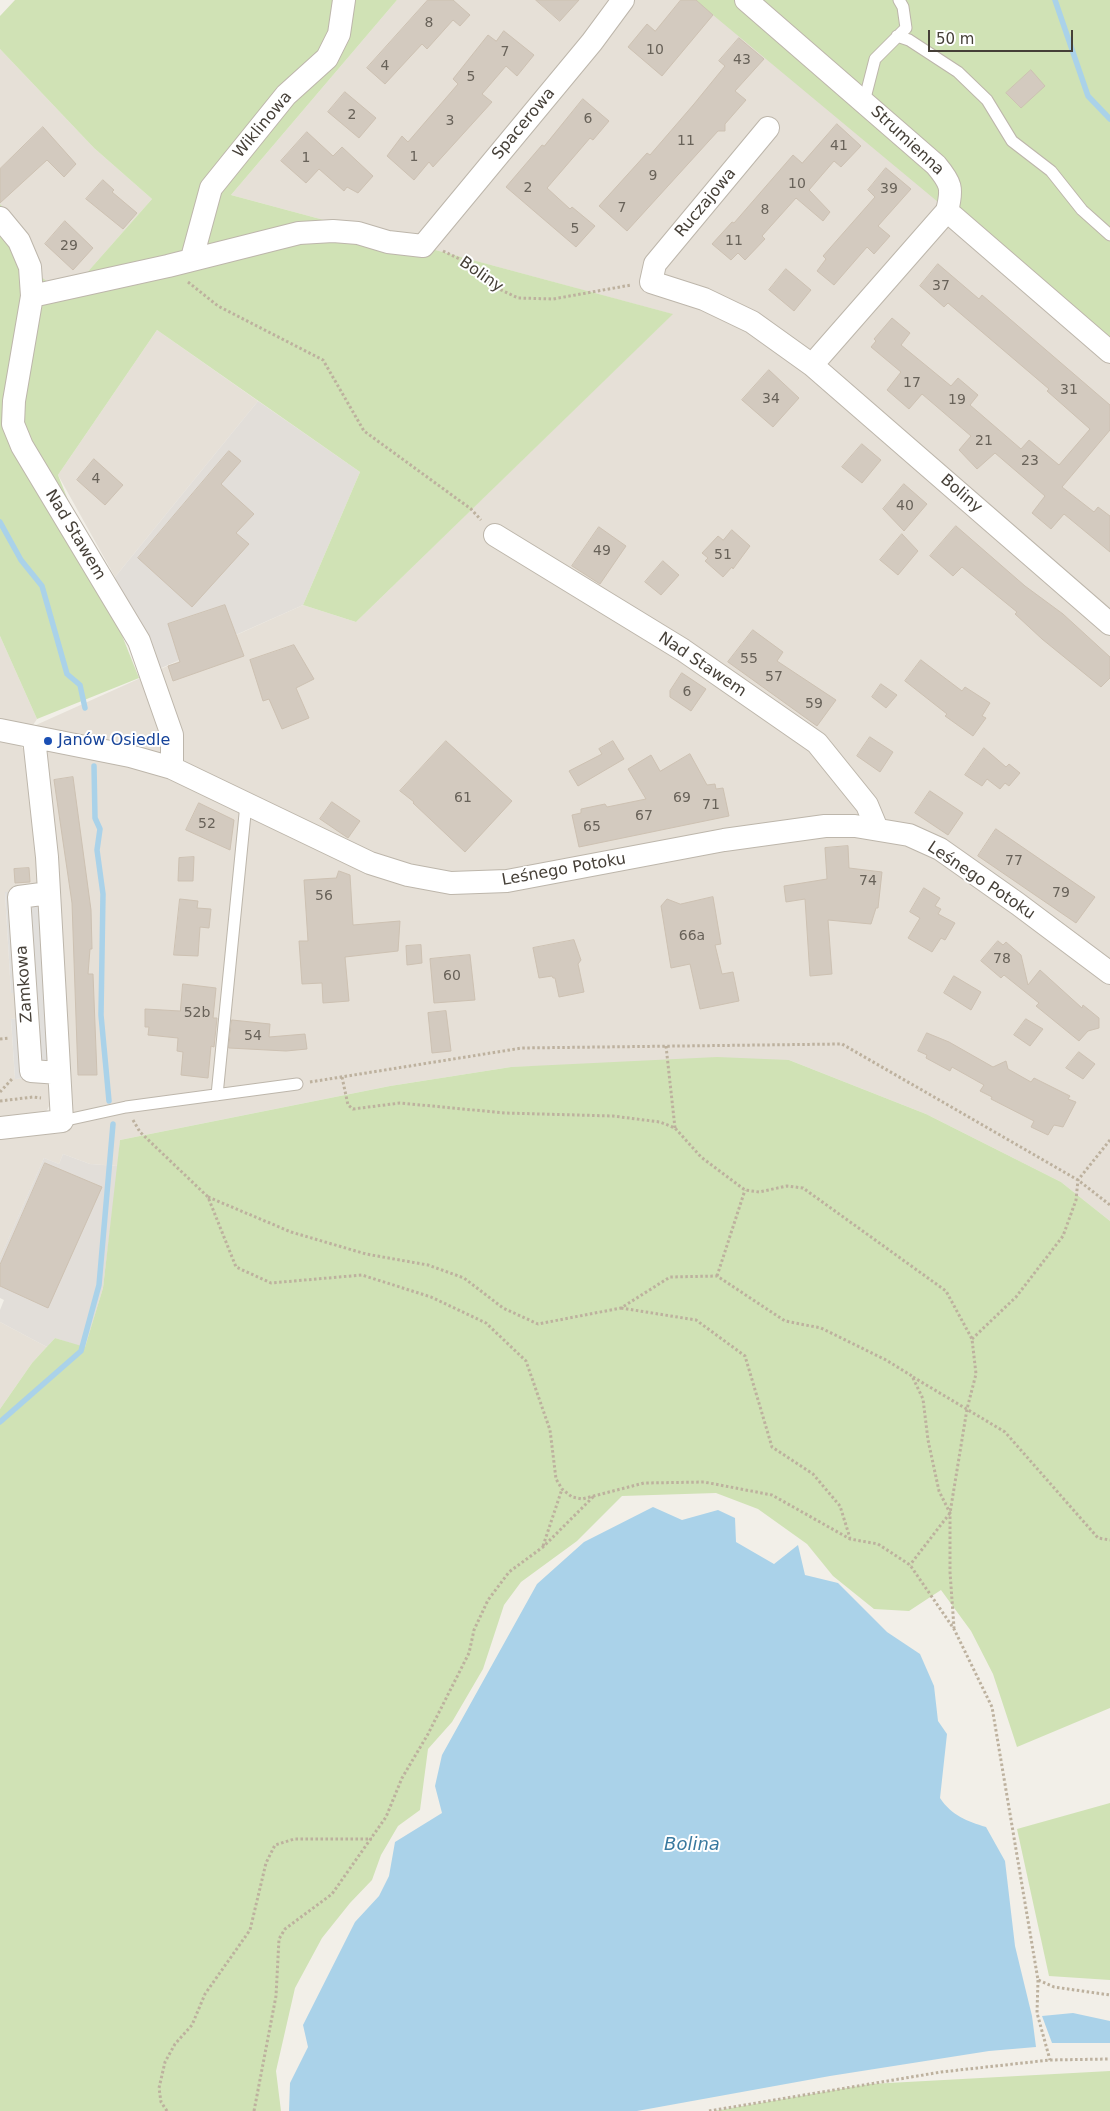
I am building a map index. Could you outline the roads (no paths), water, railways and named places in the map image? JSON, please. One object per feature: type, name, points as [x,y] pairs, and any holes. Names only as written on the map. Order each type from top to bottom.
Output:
[{"type":"street","name":"Wiklinowa","points":[[192,258],[212,188],[286,95],[327,58],[339,34],[341,7],[344,0]]},
{"type":"street","name":"Spacerowa","points":[[192,258],[299,233],[334,231],[358,234],[388,242],[424,246],[592,42],[623,0]]},
{"type":"street","name":"Strumienna","points":[[746,0],[936,165],[949,181],[950,197],[947,211]]},
{"type":"street","name":"Ruczajowa","points":[[652,282],[655,264],[768,128]]},
{"type":"street","points":[[812,365],[947,211],[1110,352]]},
{"type":"street","name":"Nad Stawem","points":[[0,218],[19,241],[30,267],[32,296],[14,401],[13,424],[22,446],[139,641],[172,735],[172,768]]},
{"type":"street","points":[[32,296],[168,266],[192,258]]},
{"type":"street","name":"Boliny","points":[[652,282],[704,299],[752,322],[812,365],[1110,624]]},
{"type":"street","name":"Nad Stawem","points":[[495,535],[683,650],[817,743],[866,805],[877,829]]},
{"type":"street","name":"Leśnego Potoku","points":[[0,730],[130,756],[172,768],[370,863],[408,875],[451,883],[480,883],[516,879],[724,840],[825,826],[855,826],[909,835],[940,849],[1018,904],[1110,973]]},
{"type":"street","name":"Zamkowa","points":[[34,738],[49,893],[61,1111]]},
{"type":"street","name":"Zamkowa","points":[[49,893],[19,898],[30,1071],[59,1073]]},
{"type":"street","points":[[0,1128],[61,1111]]},
{"type":"lane","points":[[864,102],[875,59],[906,28],[903,7],[899,0]]},
{"type":"lane","points":[[897,36],[909,40],[958,72],[987,100],[1012,141],[1051,171],[1082,210],[1110,235]]},
{"type":"lane","points":[[217,1095],[246,804]]},
{"type":"lane","points":[[61,1111],[126,1107],[297,1084]]},
{"type":"water","name":"Bolina","points":[[653,1507],[682,1520],[718,1510],[735,1518],[736,1542],[774,1564],[798,1545],[805,1575],[838,1583],[887,1632],[920,1654],[934,1686],[938,1721],[947,1734],[940,1798],[955,1814],[986,1827],[1005,1861],[1015,1946],[1032,2016],[1036,2047],[989,2051],[830,2076],[637,2111],[289,2111],[290,2083],[308,2047],[303,2025],[355,1922],[379,1896],[389,1876],[395,1842],[442,1813],[435,1786],[442,1755],[537,1584],[584,1542]]},
{"type":"water","points":[[1073,2013],[1110,2021],[1110,2043],[1052,2043],[1042,2016]]},
{"type":"waterway","name":"Bolina","points":[[1055,0],[1088,96],[1110,119]]},
{"type":"waterway","points":[[0,522],[21,560],[42,586],[67,674],[80,685],[85,708]]},
{"type":"waterway","points":[[94,766],[95,818],[100,829],[97,850],[103,894],[101,1015],[109,1101]]},
{"type":"waterway","points":[[0,1422],[81,1351],[99,1285],[113,1124]]},
{"type":"place","name":"Janów Osiedle","points":[[48,741]]}]
